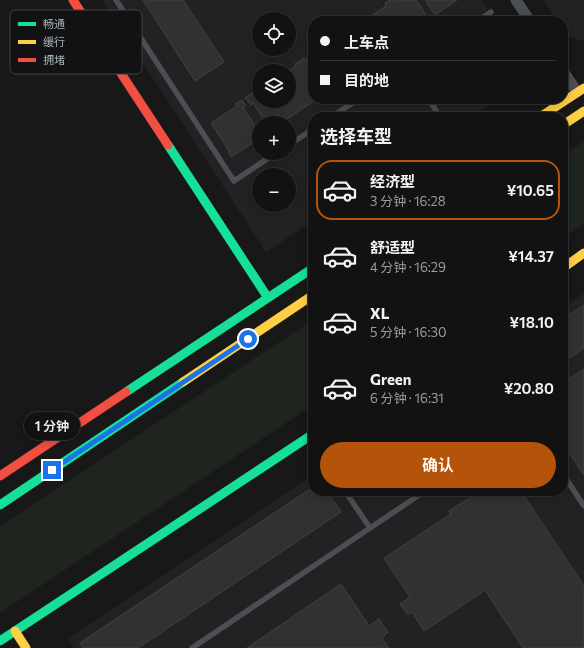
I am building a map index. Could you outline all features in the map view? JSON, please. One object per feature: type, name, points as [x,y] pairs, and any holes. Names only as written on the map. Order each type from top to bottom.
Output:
[{"type":"main road","points":[[73,0],[80,10]]},
{"type":"main road","points":[[121,74],[268,298]]},
{"type":"main road","points":[[568,99],[581,90]]},
{"type":"main road","points":[[548,112],[560,104]]},
{"type":"main road","points":[[568,122],[584,111]]},
{"type":"main road","points":[[568,264],[584,253]]},
{"type":"main road","points":[[0,476],[308,271]]},
{"type":"main road","points":[[0,504],[308,298]]},
{"type":"main road","points":[[0,641],[308,441]]},
{"type":"main road","points":[[15,631],[26,648]]},
{"type":"street","points":[[516,0],[527,16]]},
{"type":"street","points":[[568,76],[581,90]]},
{"type":"lane","points":[[116,0],[123,10]]},
{"type":"lane","points":[[485,16],[491,12]]},
{"type":"lane","points":[[142,40],[234,181],[266,160]]},
{"type":"lane","points":[[339,112],[351,104]]},
{"type":"lane","points":[[296,141],[308,133]]},
{"type":"lane","points":[[568,482],[584,506]]},
{"type":"lane","points":[[348,496],[370,528]]},
{"type":"lane","points":[[192,648],[370,528],[414,496]]},
{"type":"shaded area","points":[[102,0],[481,0],[492,16],[308,16],[308,104],[491,104],[479,112],[308,112],[308,224],[266,252],[142,61],[142,10],[109,10]]},
{"type":"shaded area","points":[[544,0],[584,0],[584,41],[568,36],[568,16],[554,16]]},
{"type":"shaded area","points":[[584,141],[584,224],[568,235],[568,152]]},
{"type":"shaded area","points":[[584,293],[584,648],[74,648],[68,639],[308,478],[308,496],[568,496],[568,304]]},
{"type":"shaded area","points":[[308,323],[308,408],[0,613],[0,526]]},
{"type":"building","points":[[143,0],[183,0],[224,62],[195,81]]},
{"type":"building","points":[[390,0],[392,2],[394,0],[416,0],[427,16],[371,16],[386,6],[385,3]]},
{"type":"building","points":[[425,0],[457,0],[435,15]]},
{"type":"building","points":[[304,58],[306,60],[308,59],[308,104],[310,104],[292,116],[261,116],[256,108],[296,108],[295,64]]},
{"type":"building","points":[[252,93],[251,105],[245,98]]},
{"type":"building","points":[[242,100],[246,106],[243,108],[252,121],[252,144],[231,157],[228,152],[229,151],[211,123],[237,106],[235,104]]},
{"type":"building","points":[[584,305],[584,348],[568,359],[568,316]]},
{"type":"building","points":[[584,369],[584,475],[568,451],[568,380]]},
{"type":"building","points":[[308,490],[308,496],[330,496],[341,512],[138,648],[83,648],[80,643]]},
{"type":"building","points":[[473,496],[524,496],[584,586],[584,648],[523,648],[485,590],[424,631],[412,612],[408,615],[400,604],[410,597],[384,558],[451,514],[449,511]]},
{"type":"building","points":[[341,584],[369,626],[379,619],[388,632],[382,638],[389,648],[247,648]]},
{"type":"traffic: fast","points":[[168,145],[268,298]]},
{"type":"traffic: fast","points":[[126,392],[308,271]]},
{"type":"traffic: fast","points":[[0,505],[183,382]]},
{"type":"traffic: fast","points":[[0,641],[308,437]]},
{"type":"traffic: slow","points":[[568,99],[584,88]]},
{"type":"traffic: slow","points":[[548,112],[560,104]]},
{"type":"traffic: slow","points":[[568,122],[584,111]]},
{"type":"traffic: slow","points":[[568,264],[584,253]]},
{"type":"traffic: slow","points":[[183,382],[308,298]]},
{"type":"traffic: slow","points":[[15,631],[26,648]]},
{"type":"traffic: jam","points":[[73,0],[80,10]]},
{"type":"traffic: jam","points":[[121,74],[168,145]]},
{"type":"traffic: jam","points":[[0,476],[126,392]]},
{"type":"route","points":[[52,470],[248,339]]}]
